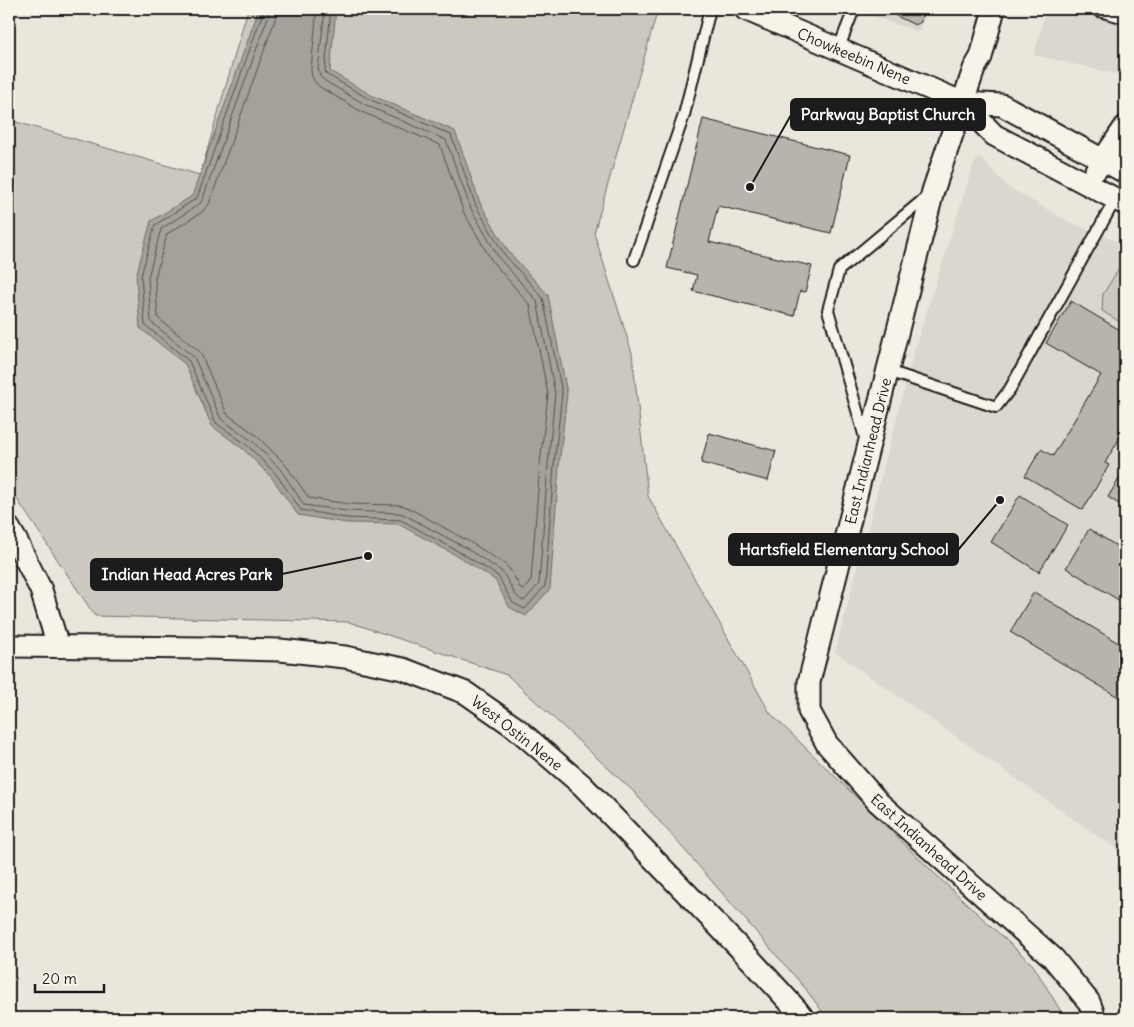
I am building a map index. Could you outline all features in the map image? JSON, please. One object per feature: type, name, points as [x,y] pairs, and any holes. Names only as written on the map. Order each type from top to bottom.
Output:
[{"type":"street","name":"Chowkeebin Nene","points":[[745,9],[963,103],[1002,105],[1125,172]]},
{"type":"street","name":"East Indianhead Drive","points":[[994,9],[981,57],[974,69],[933,191],[809,682],[809,711],[827,744],[878,802],[1053,958],[1089,1002],[1095,1018]]},
{"type":"street","name":"Chowkeebin Nene","points":[[963,103],[994,135],[1088,184],[1122,195]]},
{"type":"street","points":[[1088,184],[1102,159],[1125,127]]},
{"type":"street","points":[[9,528],[41,590],[58,646]]},
{"type":"street","name":"West Ostin Nene","points":[[9,646],[280,650],[345,657],[403,669],[466,693],[516,728],[582,785],[753,962],[803,1018]]},
{"type":"lane","points":[[634,260],[684,116],[710,9]]},
{"type":"lane","points":[[838,50],[854,9]]},
{"type":"lane","points":[[1099,9],[1099,11],[1125,18]]},
{"type":"lane","points":[[868,449],[828,310],[838,270],[933,191]]},
{"type":"lane","points":[[888,371],[996,407],[1010,389],[1122,195]]},
{"type":"shaded area","points":[[248,9],[658,9],[594,233],[632,353],[648,496],[770,713],[934,873],[1033,965],[1065,1018],[827,1018],[805,988],[634,792],[507,675],[349,622],[95,616],[9,487],[9,120],[200,175]]},
{"type":"shaded area","points":[[869,9],[926,9],[919,32],[867,14]]},
{"type":"shaded area","points":[[1046,9],[1125,9],[1125,76],[1034,55]]},
{"type":"shaded area","points":[[980,157],[1008,187],[1068,221],[1125,245],[1125,855],[835,652],[915,348],[974,163]]},
{"type":"shaded area","points":[[1125,259],[1125,325],[1102,311],[1103,294]]},
{"type":"water","points":[[259,9],[336,9],[330,71],[371,95],[455,131],[480,203],[508,251],[548,295],[567,393],[559,466],[550,589],[526,616],[509,607],[495,580],[461,558],[398,524],[346,523],[298,515],[272,478],[243,449],[212,426],[185,364],[140,328],[136,276],[151,221],[192,196]]},
{"type":"building","points":[[882,9],[924,9],[921,22],[915,25]]},
{"type":"building","points":[[703,119],[850,155],[831,233],[718,206],[709,242],[812,266],[805,292],[800,291],[794,316],[693,291],[697,275],[667,268]]},
{"type":"building","points":[[1071,301],[1125,333],[1125,429],[1105,463],[1109,465],[1083,510],[1025,476],[1041,449],[1053,456],[1101,375],[1046,343]]},
{"type":"building","points":[[709,433],[776,451],[768,481],[701,463]]},
{"type":"building","points":[[1125,469],[1125,508],[1108,497]]},
{"type":"building","points":[[1020,495],[1068,525],[1039,572],[991,542]]},
{"type":"building","points":[[1089,529],[1125,551],[1125,604],[1066,568]]},
{"type":"building","points":[[1034,592],[1125,647],[1125,701],[1010,632]]},
{"type":"place","name":"Parkway Baptist Church","points":[[750,187]]},
{"type":"place","name":"Hartsfield Elementary School","points":[[1000,500]]},
{"type":"place","name":"Indian Head Acres Park","points":[[368,556]]}]
